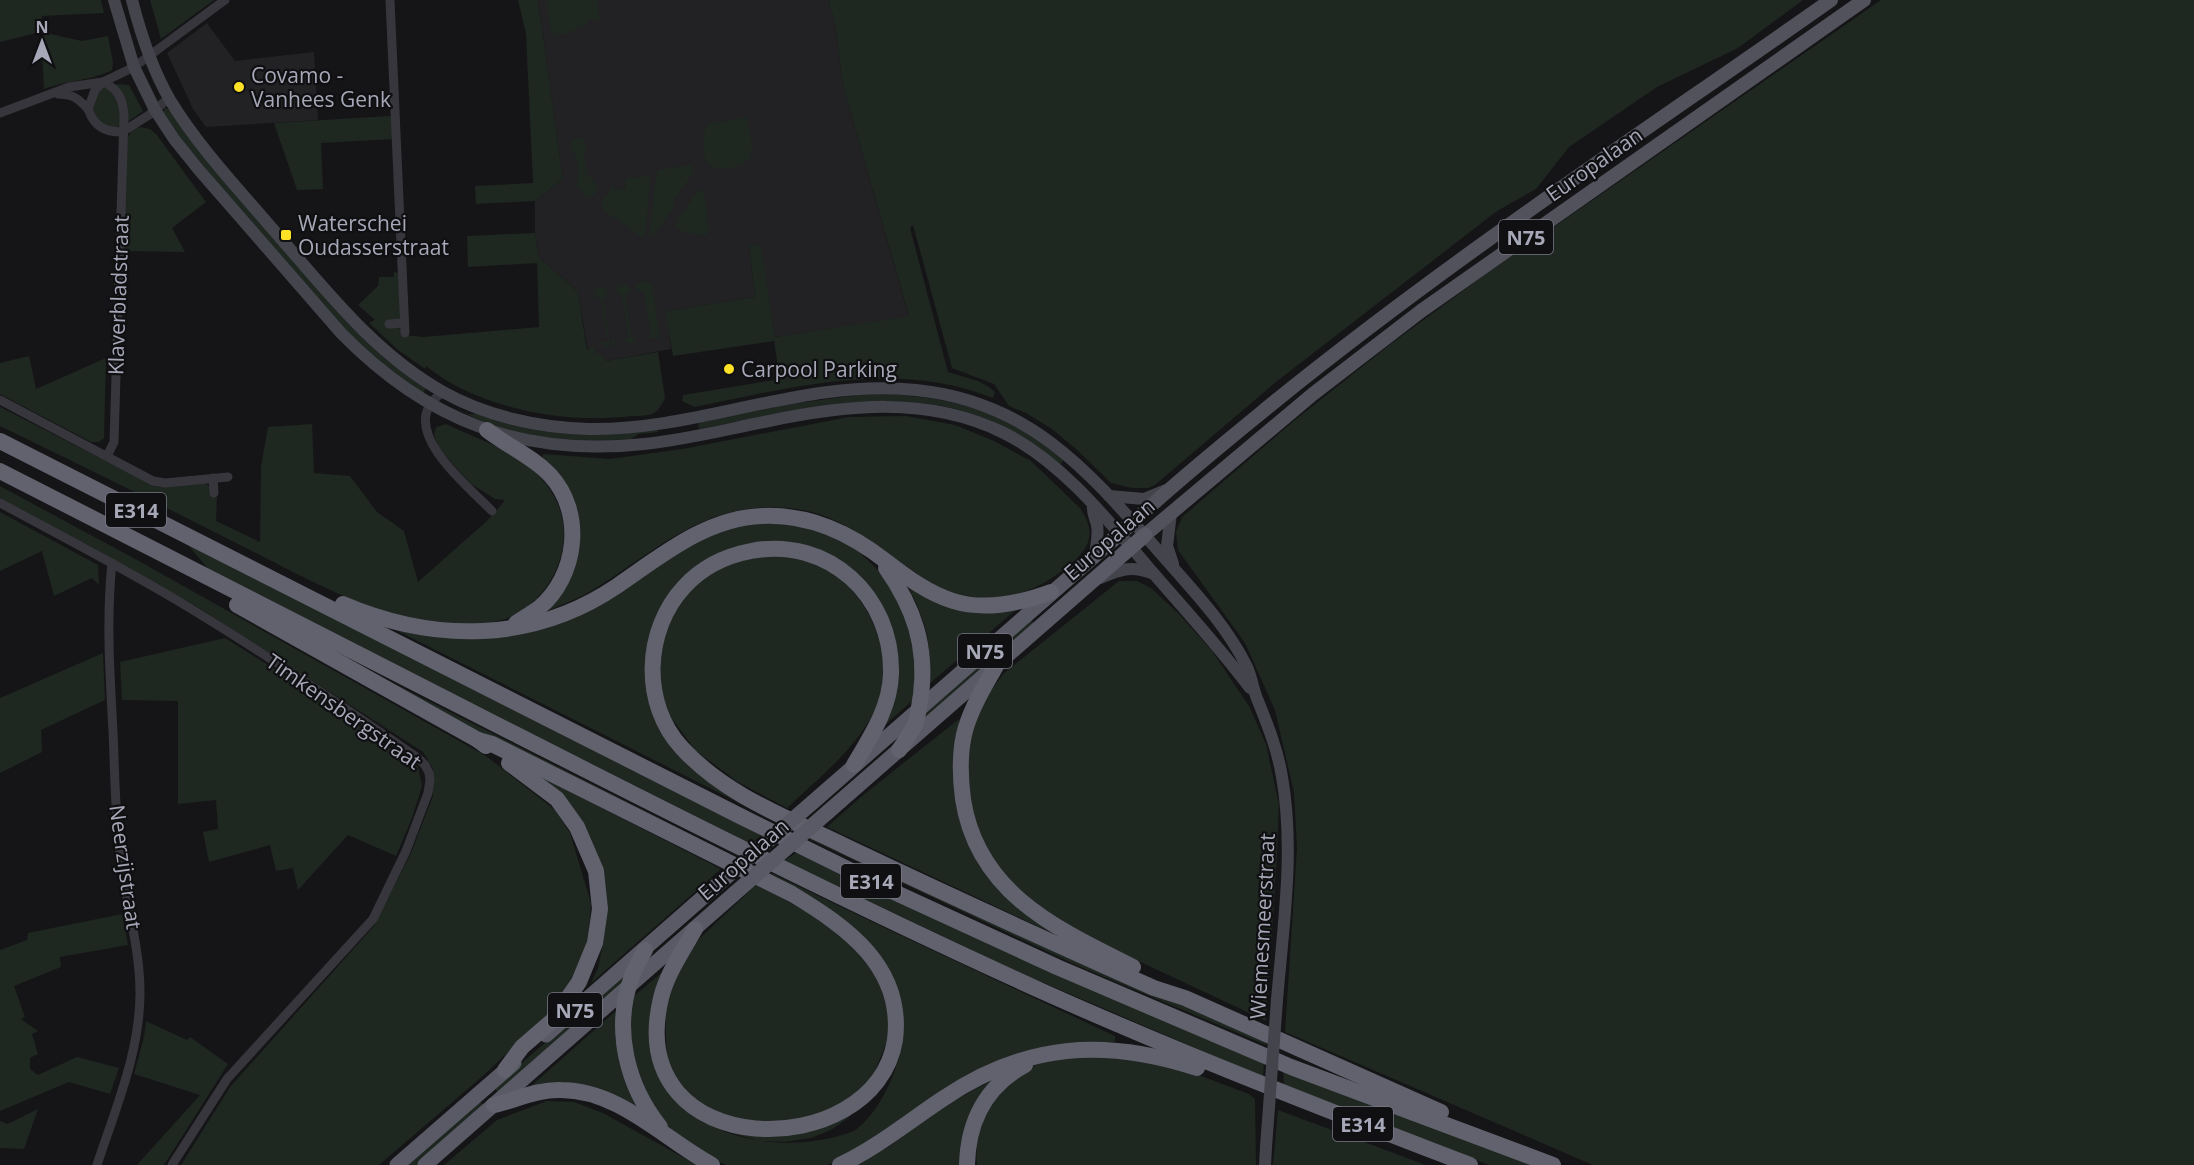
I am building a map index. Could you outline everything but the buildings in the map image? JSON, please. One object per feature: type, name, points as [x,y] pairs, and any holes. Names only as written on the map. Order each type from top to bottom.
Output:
[{"type":"highway","points":[[487,430],[504,444],[538,464],[551,476],[569,509],[572,524],[570,560],[550,596],[539,608],[506,628]]},
{"type":"highway","name":"E314","points":[[0,441],[894,892],[1057,967],[1291,1067],[1553,1165]]},
{"type":"highway","name":"E314","points":[[0,471],[725,840],[865,908],[1046,993],[1256,1083],[1470,1165]]},
{"type":"highway","points":[[272,579],[328,597],[384,620],[415,627],[471,632],[506,628],[542,622],[578,608],[614,588],[688,538],[713,526],[747,517],[787,516],[812,520],[841,532],[933,594],[955,602],[994,605],[1035,598],[1052,592]]},
{"type":"highway","name":"Europalaan","points":[[398,1165],[1133,522]]},
{"type":"highway","name":"Europalaan","points":[[425,1165],[1145,535]]},
{"type":"highway","points":[[854,765],[887,703],[891,676],[891,654],[881,618],[867,594],[848,574],[825,560],[795,550],[765,548],[734,554],[706,567],[683,587],[665,613],[655,640],[652,667],[655,696],[664,721],[680,746],[704,770],[744,797],[903,874],[1154,988],[1185,998],[1452,1116],[1490,1142]]},
{"type":"highway","points":[[877,555],[900,587],[911,608],[919,633],[922,660],[919,710],[915,725],[899,750]]},
{"type":"highway","points":[[216,582],[233,602],[478,740],[541,786],[567,812],[586,845],[596,871],[600,897],[600,920],[595,943],[579,982],[552,1021],[522,1047],[506,1070]]},
{"type":"highway","points":[[996,666],[976,702],[962,743],[961,784],[965,809],[969,827],[981,853],[995,876],[1015,897],[1040,916],[1071,936],[1149,975],[1185,998]]},
{"type":"highway","points":[[478,740],[492,744],[792,894],[849,932],[873,958],[888,983],[896,1021],[893,1058],[886,1079],[869,1107],[850,1125]]},
{"type":"highway","points":[[695,929],[664,986],[656,1026],[658,1055],[666,1079],[685,1107],[701,1123],[721,1136]]},
{"type":"highway","points":[[645,950],[628,988],[624,1037],[631,1075],[646,1109],[668,1137]]},
{"type":"highway","points":[[840,1165],[863,1154],[943,1098],[978,1077],[1004,1065],[1047,1054],[1096,1050],[1136,1052],[1224,1077],[1256,1083]]},
{"type":"highway","points":[[967,1165],[974,1122],[987,1097],[1005,1077],[1047,1054]]},
{"type":"highway","points":[[494,1105],[544,1091],[575,1091],[622,1107],[712,1165]]},
{"type":"main road","name":"Wiemesmeerstraat","points":[[114,0],[134,67],[155,110],[198,170],[341,333],[385,375],[430,405],[487,430],[549,445],[614,446],[681,438],[835,409],[867,406],[907,406],[969,419],[1003,432],[1028,446],[1054,466],[1120,534],[1255,694]]},
{"type":"main road","name":"Wiemesmeerstraat","points":[[132,0],[149,56],[169,98],[213,160],[351,319],[398,362],[442,392],[472,406],[530,423],[591,429],[678,421],[827,392],[858,389],[918,390],[976,402],[1027,426],[1072,458],[1109,496],[1174,568],[1226,632],[1248,670],[1276,749],[1287,811],[1286,886],[1265,1165]]},
{"type":"main road","name":"Europalaan","points":[[1133,522],[1309,375],[1425,285],[1831,0]]},
{"type":"main road","name":"Europalaan","points":[[1145,535],[1313,394],[1430,304],[1864,0]]},
{"type":"main road","points":[[1109,496],[1144,499],[1172,488]]},
{"type":"main road","points":[[1093,505],[1092,513],[1098,533],[1095,556]]},
{"type":"main road","points":[[1171,513],[1167,546],[1174,568]]},
{"type":"main road","points":[[1093,582],[1116,571],[1130,568],[1155,575]]},
{"type":"street","points":[[0,113],[69,87],[103,82],[134,67],[225,0]]},
{"type":"street","points":[[389,324],[404,328],[390,0]]},
{"type":"street","points":[[88,109],[95,90],[103,82]]},
{"type":"street","name":"Klaverbladstraat","points":[[103,82],[118,91],[123,103],[114,442],[107,456]]},
{"type":"street","points":[[52,93],[69,94],[79,99],[88,109],[92,120],[101,128],[112,132],[122,132],[169,98]]},
{"type":"street","points":[[442,392],[430,405],[426,423],[429,438],[441,459],[492,511]]},
{"type":"street","points":[[0,400],[153,481],[165,483],[228,477]]},
{"type":"street","points":[[213,478],[214,493]]},
{"type":"street","name":"Timkensbergstraat","points":[[0,503],[112,563],[284,667],[425,765],[430,780],[428,793],[406,851],[369,924],[227,1079],[172,1165]]},
{"type":"street","name":"Neerzijstraat","points":[[97,1165],[125,1082],[136,1033],[140,995],[137,948],[121,863],[116,795],[109,618],[112,563]]},
{"type":"shaded area","points":[[0,0],[101,0],[104,13],[42,16],[41,32],[0,42]]},
{"type":"shaded area","points":[[150,0],[214,0],[161,39]]},
{"type":"shaded area","points":[[518,0],[538,0],[563,179],[535,201],[476,204],[475,186],[533,183],[526,34]]},
{"type":"shaded area","points":[[538,0],[828,0],[835,23],[843,86],[909,317],[775,337],[760,244],[749,246],[755,297],[666,311],[671,349],[606,361],[588,351],[578,292],[539,257],[535,233],[535,201],[563,179]]},
{"type":"shaded area","points":[[546,0],[597,0],[600,21],[588,20],[588,25],[556,36],[551,31]]},
{"type":"shaded area","points":[[828,0],[1803,0],[1738,48],[1657,87],[1569,147],[1536,189],[1497,211],[1276,382],[1155,485],[1148,488],[1132,488],[1111,483],[1052,429],[1026,413],[1009,406],[994,384],[952,368],[913,225],[910,228],[948,372],[978,381],[989,387],[995,392],[993,398],[956,386],[919,380],[882,378],[807,385],[695,407],[682,401],[683,395],[780,379],[774,341],[673,356],[665,311],[755,297],[749,245],[761,244],[775,337],[909,316],[843,86],[835,23]]},
{"type":"shaded area","points":[[1881,0],[2194,0],[2194,1165],[1593,1165],[1285,1032],[1297,848],[1294,793],[1275,710],[1245,643],[1178,550],[1176,532],[1182,517],[1295,420],[1392,343],[1486,274]]},
{"type":"shaded area","points":[[207,23],[235,61],[314,52],[318,120],[206,127],[193,109],[167,53]]},
{"type":"shaded area","points":[[41,32],[82,41],[108,36],[113,63],[112,70],[44,89]]},
{"type":"shaded area","points":[[117,84],[129,85],[143,111],[129,121],[126,121],[115,86]]},
{"type":"shaded area","points":[[103,88],[109,89],[116,96],[120,114],[118,127],[98,123],[93,112],[93,100]]},
{"type":"shaded area","points":[[165,108],[169,109],[206,160],[349,324],[388,361],[425,388],[424,393],[363,350],[260,235],[179,136],[163,112]]},
{"type":"shaded area","points":[[391,116],[393,139],[321,143],[323,189],[297,190],[274,123]]},
{"type":"shaded area","points":[[747,117],[752,146],[749,159],[733,168],[726,169],[709,165],[705,157],[703,141],[707,124]]},
{"type":"shaded area","points":[[140,127],[150,129],[156,134],[206,202],[172,228],[185,252],[124,251],[126,140],[132,130]]},
{"type":"shaded area","points":[[583,137],[587,150],[584,151],[587,170],[597,188],[591,197],[584,196],[576,185],[578,165],[570,148],[571,140]]},
{"type":"shaded area","points":[[694,164],[693,173],[674,200],[675,206],[656,233],[649,237],[657,170]]},
{"type":"shaded area","points":[[651,175],[645,237],[641,237],[603,210],[601,204],[612,186],[615,189],[626,188],[625,179]]},
{"type":"shaded area","points":[[699,189],[704,192],[709,229],[703,236],[681,231],[676,227],[677,220]]},
{"type":"shaded area","points":[[535,233],[539,257],[578,292],[587,350],[594,346],[596,354],[601,354],[606,361],[658,352],[665,398],[654,413],[643,416],[600,418],[567,417],[520,409],[483,398],[453,384],[426,366],[425,369],[397,349],[369,323],[375,320],[358,305],[378,286],[379,277],[394,277],[394,272],[399,273],[400,318],[397,327],[401,330],[402,335],[423,337],[539,327],[537,263],[468,267],[467,236]]},
{"type":"shaded area","points":[[646,280],[652,284],[660,338],[647,339],[644,333],[651,336],[644,293],[636,289],[636,284]]},
{"type":"shaded area","points":[[625,284],[631,290],[625,296],[632,339],[638,334],[636,341],[629,344],[622,337],[629,339],[622,296],[615,292],[618,285]]},
{"type":"shaded area","points":[[604,287],[609,293],[603,299],[610,343],[615,339],[616,342],[614,345],[605,347],[600,343],[600,341],[608,343],[601,299],[593,296],[596,288]]},
{"type":"shaded area","points":[[29,356],[36,389],[106,358],[104,438],[99,442],[91,442],[0,394],[0,363]]},
{"type":"shaded area","points":[[865,394],[925,398],[982,411],[1018,427],[1064,459],[1060,465],[1024,438],[1000,425],[964,411],[927,404],[889,401],[851,403],[813,407],[700,429],[698,426],[699,422],[791,404]]},
{"type":"shaded area","points":[[450,406],[468,414],[481,414],[539,430],[571,434],[656,429],[659,432],[639,434],[629,440],[568,441],[519,433],[490,425]]},
{"type":"shaded area","points":[[0,407],[157,487],[205,482],[217,494],[216,521],[260,542],[261,467],[268,427],[312,424],[314,473],[350,476],[377,512],[404,531],[418,582],[489,519],[505,500],[495,499],[471,484],[440,450],[434,435],[436,427],[446,424],[513,456],[536,473],[546,484],[557,502],[563,521],[564,540],[560,559],[553,577],[542,593],[527,607],[510,617],[470,624],[439,623],[405,618],[332,591],[0,426]]},
{"type":"shaded area","points":[[906,416],[955,425],[994,441],[1031,461],[1080,508],[1085,516],[1090,536],[1081,554],[1063,570],[1039,586],[1026,591],[998,598],[957,596],[937,589],[875,544],[822,515],[781,507],[756,508],[733,512],[690,528],[669,539],[591,591],[542,613],[577,541],[543,461],[544,454],[610,459],[682,449],[849,417]]},
{"type":"shaded area","points":[[0,486],[137,560],[486,756],[555,810],[570,833],[591,903],[588,946],[567,991],[545,1017],[484,1075],[379,1165],[181,1165],[230,1087],[373,927],[411,853],[433,796],[433,769],[423,752],[199,608],[86,544],[0,500]]},
{"type":"shaded area","points":[[0,512],[98,565],[99,585],[92,578],[54,596],[42,551],[0,571]]},
{"type":"shaded area","points":[[740,523],[802,524],[854,547],[899,595],[918,653],[913,700],[883,727],[893,635],[823,552],[798,543],[772,542],[724,551],[656,621],[655,718],[777,822],[388,626],[525,632],[674,552]]},
{"type":"shaded area","points":[[187,544],[761,835],[751,844],[211,572]]},
{"type":"shaded area","points":[[759,556],[807,561],[839,578],[867,611],[882,652],[884,673],[881,694],[874,713],[856,740],[787,808],[738,782],[696,751],[670,716],[661,693],[660,642],[679,599],[713,570]]},
{"type":"shaded area","points":[[1119,581],[1137,581],[1151,588],[1180,615],[1212,651],[1249,706],[1266,744],[1279,804],[1266,1021],[1111,948],[1039,909],[996,869],[974,827],[966,772],[972,730],[987,696],[1004,673]]},
{"type":"shaded area","points":[[907,584],[935,601],[959,610],[985,612],[1018,608],[929,684],[930,656],[926,632]]},
{"type":"shaded area","points":[[1030,618],[1035,625],[925,721],[927,709]]},
{"type":"shaded area","points":[[225,638],[300,685],[418,767],[422,786],[396,856],[348,835],[298,890],[293,868],[276,871],[270,845],[209,862],[203,832],[218,829],[216,800],[178,804],[178,701],[122,700],[120,662]]},
{"type":"shaded area","points":[[103,653],[105,700],[41,730],[42,752],[0,773],[0,698]]},
{"type":"shaded area","points":[[395,684],[736,857],[520,754]]},
{"type":"shaded area","points":[[959,719],[955,777],[971,848],[1073,943],[827,827],[862,796]]},
{"type":"shaded area","points":[[543,778],[721,869],[591,983],[598,968],[603,944],[604,880]]},
{"type":"shaded area","points":[[813,835],[1266,1040],[1266,1045],[1076,965],[809,839]]},
{"type":"shaded area","points":[[797,852],[1264,1063],[1263,1077],[1012,969],[784,861]]},
{"type":"shaded area","points":[[771,873],[1115,1036],[1115,1042],[1051,1047],[840,1161],[827,1165],[726,1165],[701,1154],[666,1128],[639,1089],[628,1024],[634,996],[666,969],[652,1012],[653,1051],[664,1083],[685,1108],[713,1127],[746,1138],[782,1143],[819,1140],[854,1131],[880,1102],[893,1076],[900,1054],[903,1016],[898,991],[887,967],[767,877]]},
{"type":"shaded area","points":[[757,884],[830,925],[849,942],[877,976],[889,1016],[889,1036],[863,1101],[847,1119],[831,1130],[811,1138],[784,1142],[759,1141],[722,1130],[695,1108],[667,1064],[665,1006],[684,960],[700,938]]},
{"type":"shaded area","points":[[122,914],[128,945],[60,957],[61,967],[14,986],[25,1017],[21,1019],[38,1031],[32,1034],[38,1054],[30,1058],[30,1069],[38,1075],[77,1057],[119,1068],[110,1094],[69,1082],[0,1111],[0,950],[27,940],[28,933]]},
{"type":"shaded area","points":[[623,975],[622,985],[498,1093],[494,1087]]},
{"type":"shaded area","points":[[617,1010],[615,1039],[636,1105],[630,1106],[530,1087]]},
{"type":"shaded area","points":[[146,1021],[187,1040],[190,1037],[228,1064],[164,1165],[137,1165],[200,1095],[134,1074]]},
{"type":"shaded area","points":[[1128,1056],[1188,1071],[1249,1094],[1255,1099],[1256,1165],[977,1165],[979,1135],[984,1120],[1000,1092],[1023,1071],[1036,1065],[1058,1060]]},
{"type":"shaded area","points":[[1283,1069],[1536,1165],[1489,1165],[1284,1089]]},
{"type":"shaded area","points":[[991,1081],[960,1165],[856,1165],[890,1146],[938,1109]]},
{"type":"shaded area","points":[[479,1101],[485,1106],[417,1165],[406,1165]]},
{"type":"shaded area","points":[[547,1101],[574,1102],[603,1113],[697,1165],[444,1165],[497,1120]]},
{"type":"shaded area","points":[[38,1109],[24,1149],[0,1148],[0,1121],[8,1124]]},
{"type":"shaded area","points":[[1278,1110],[1426,1165],[1273,1165]]},
{"type":"place","name":"Covamo - Vanhees Genk","points":[[239,87]]},
{"type":"place","name":"Waterschei Oudasserstraat","points":[[286,235]]},
{"type":"place","name":"Carpool Parking","points":[[729,369]]}]
